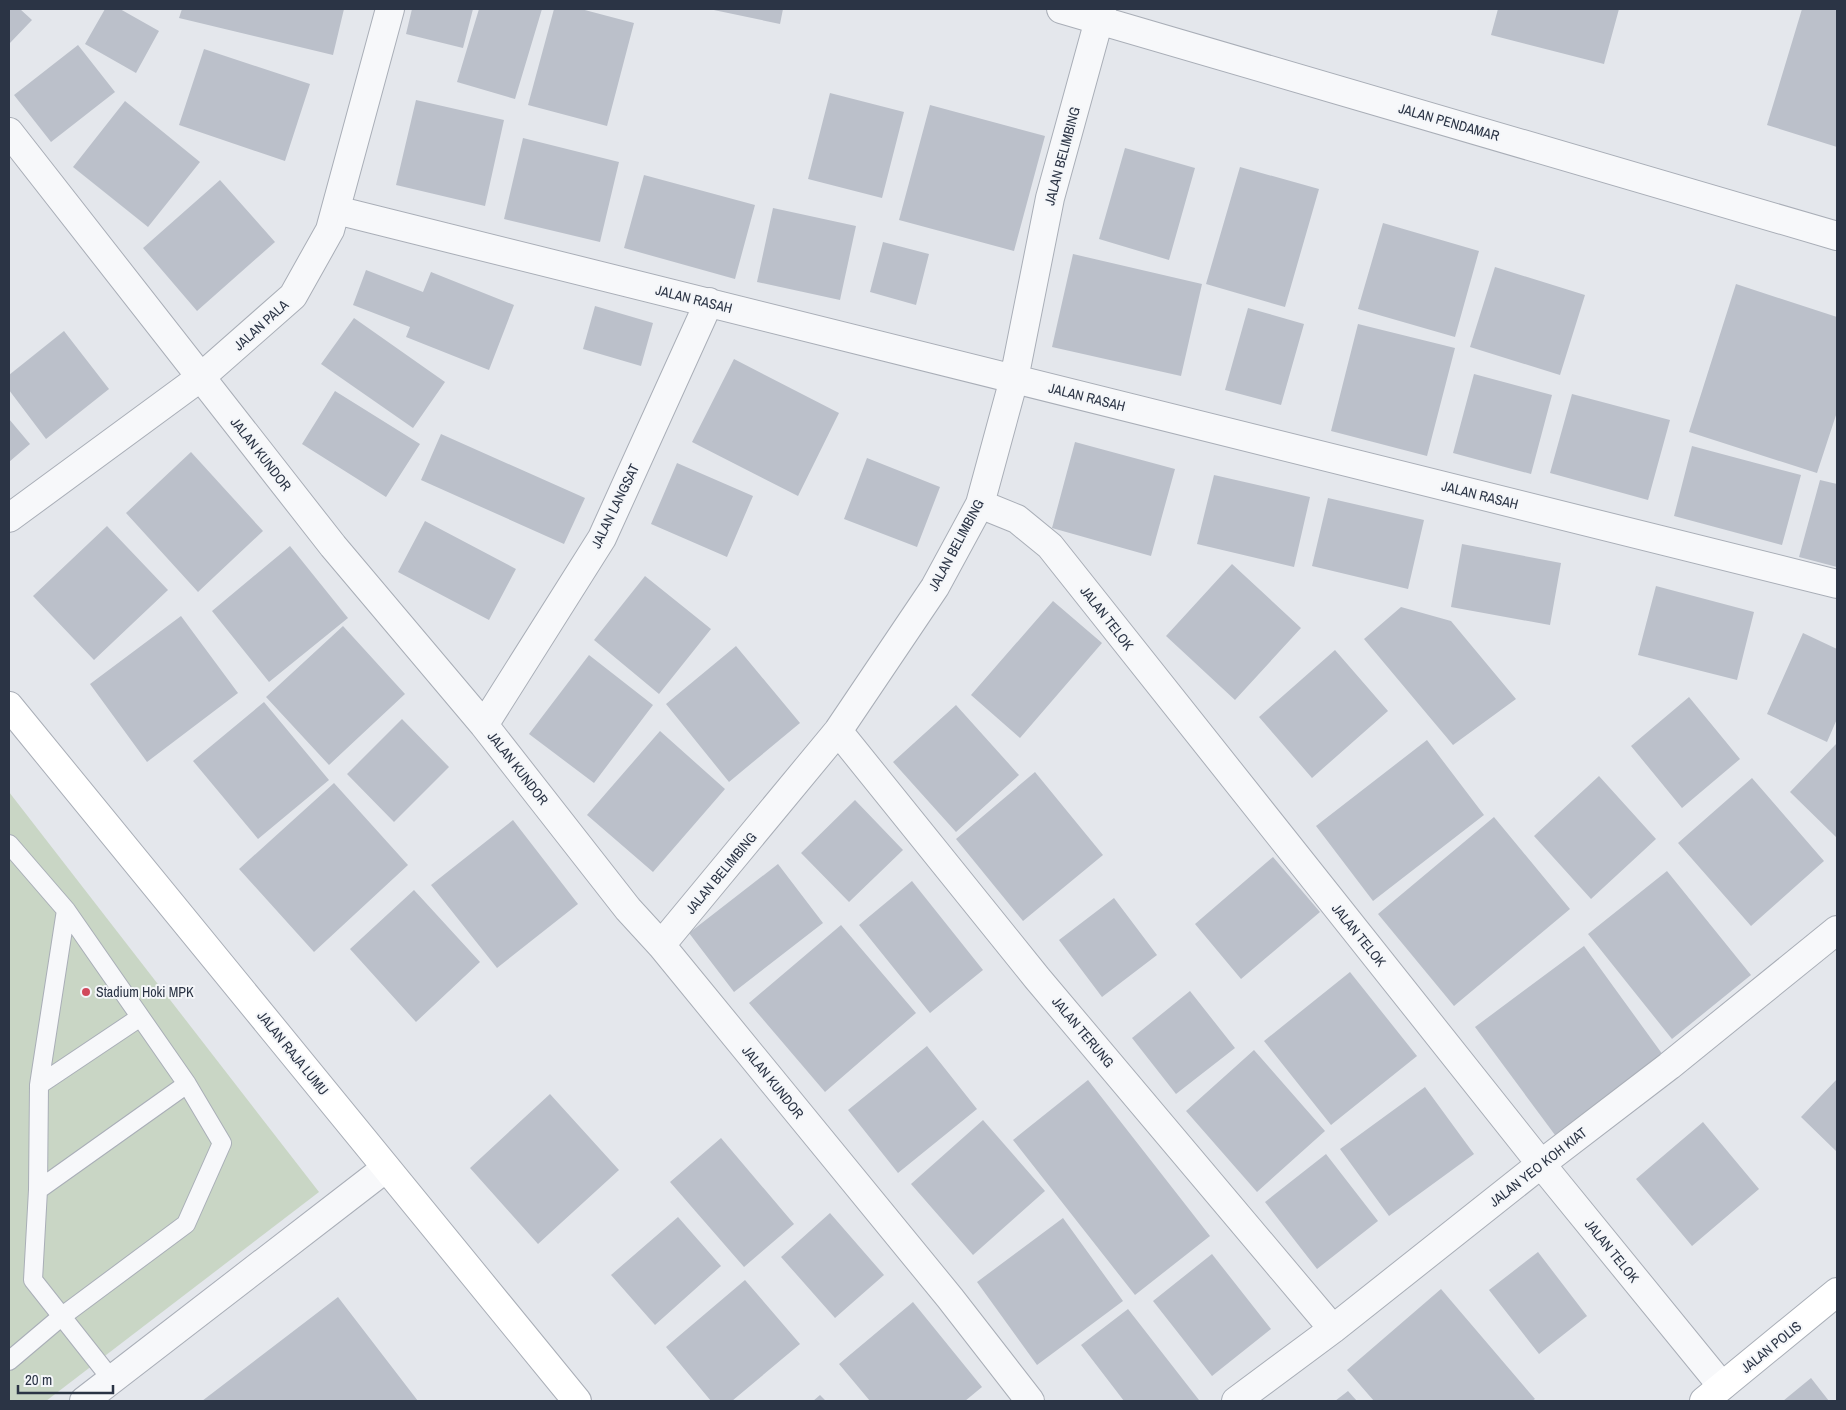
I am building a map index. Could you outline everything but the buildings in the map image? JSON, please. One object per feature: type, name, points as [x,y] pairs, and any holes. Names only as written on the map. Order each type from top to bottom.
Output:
[{"type":"street","name":"JALAN PALA","points":[[9,518],[201,377],[293,296],[330,230],[390,9]]},
{"type":"street","name":"JALAN PENDAMAR","points":[[1061,9],[1100,14],[1837,236]]},
{"type":"street","name":"JALAN BELIMBING","points":[[661,945],[838,732],[935,588],[980,504],[1014,379],[1050,198],[1100,14]]},
{"type":"street","name":"JALAN KUNDOR","points":[[9,132],[333,546],[484,725],[628,909],[661,945],[950,1298],[1030,1401]]},
{"type":"street","name":"JALAN RASAH","points":[[336,210],[1837,584]]},
{"type":"street","name":"JALAN LANGSAT","points":[[484,725],[602,538],[709,302]]},
{"type":"street","name":"JALAN TELOK","points":[[980,504],[1017,519],[1050,546],[1541,1164],[1713,1394]]},
{"type":"street","name":"JALAN RAJA LUMU","points":[[9,706],[577,1401]]},
{"type":"street","name":"JALAN TERUNG","points":[[838,732],[1037,978],[1333,1329]]},
{"type":"street","name":"JALAN YEO KOH KIAT","points":[[1236,1401],[1333,1329],[1541,1164],[1669,1066],[1837,930]]},
{"type":"street","points":[[84,1401],[386,1168]]},
{"type":"street","name":"JALAN POLIS","points":[[1713,1394],[1837,1292]]},
{"type":"lane","points":[[9,844],[66,910],[139,1018],[187,1084],[222,1143],[186,1224],[61,1317],[9,1361]]},
{"type":"lane","points":[[66,910],[39,1085],[38,1190],[33,1280],[112,1380]]},
{"type":"lane","points":[[39,1085],[139,1018]]},
{"type":"lane","points":[[38,1190],[187,1084]]},
{"type":"green space","name":"Stadium Hoki MPK","points":[[9,792],[319,1192],[46,1401],[9,1401]]},
{"type":"place","name":"Stadium Hoki MPK","points":[[86,992]]}]
